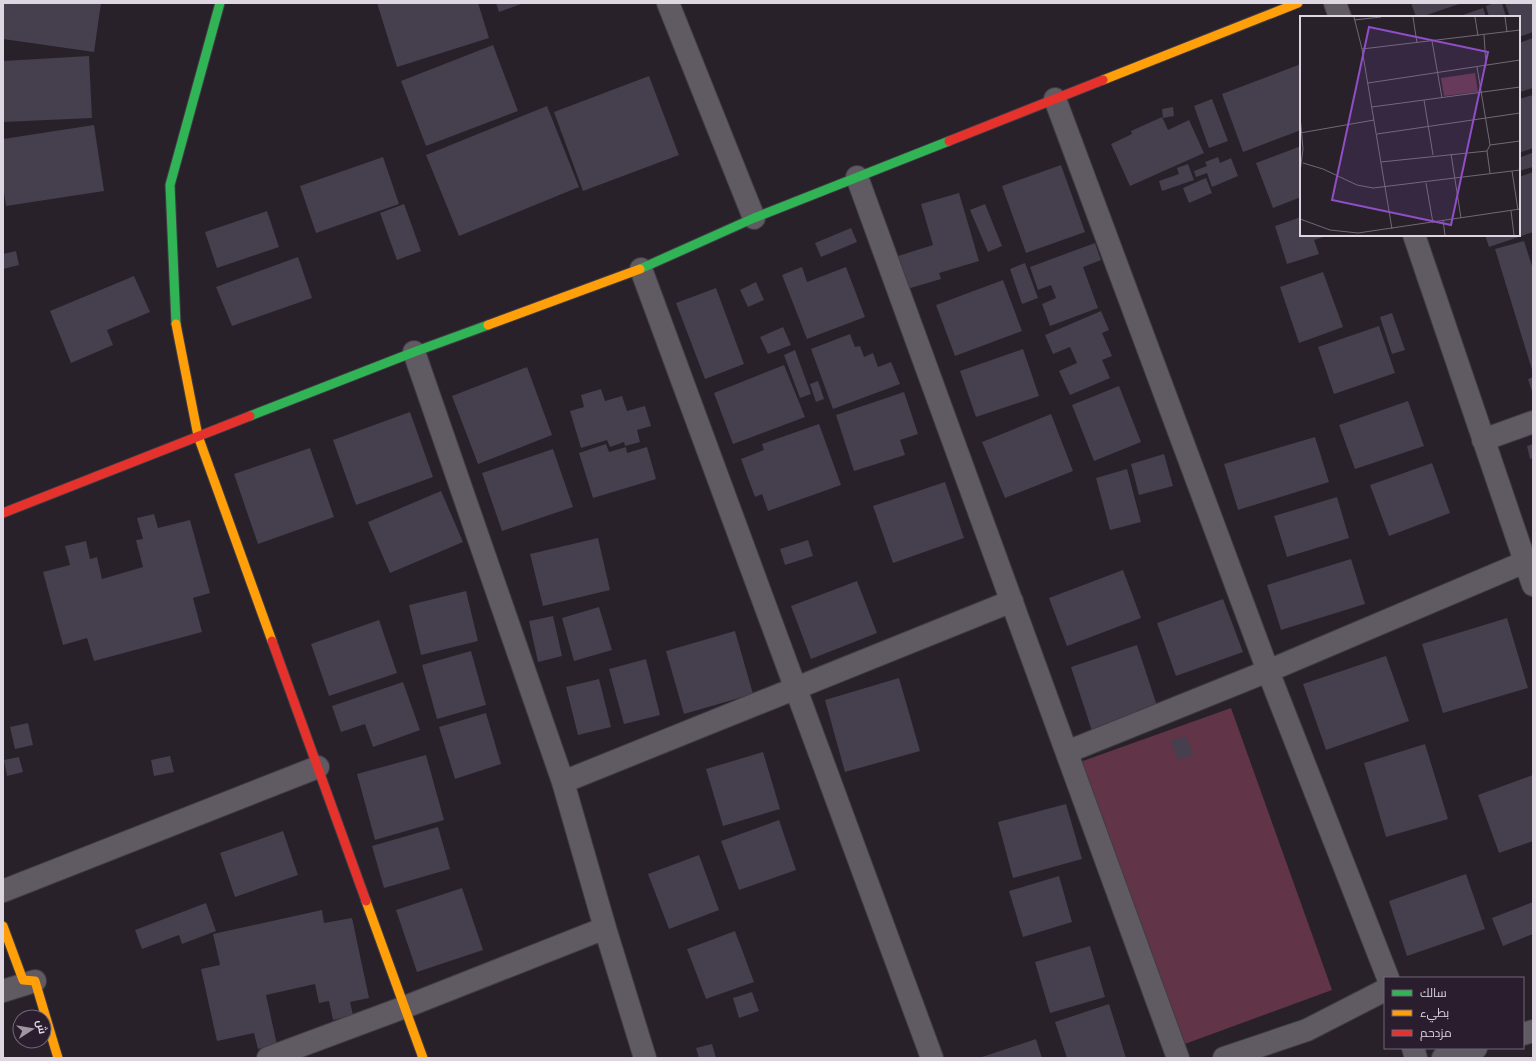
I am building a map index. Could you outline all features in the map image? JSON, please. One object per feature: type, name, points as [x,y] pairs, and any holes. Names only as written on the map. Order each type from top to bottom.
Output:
[{"type":"street","points":[[220,3],[170,185],[176,328],[198,436],[423,1058]]},
{"type":"street","points":[[668,3],[754,218]]},
{"type":"street","points":[[3,513],[414,352],[641,269],[754,218],[1298,3]]},
{"type":"street","points":[[1335,3],[1340,16]]},
{"type":"street","points":[[1055,99],[1268,671],[1388,977]]},
{"type":"street","points":[[857,177],[1178,1058]]},
{"type":"street","points":[[1414,236],[1533,585]]},
{"type":"street","points":[[641,269],[932,1058]]},
{"type":"street","points":[[414,352],[563,782],[605,928],[645,1058]]},
{"type":"street","points":[[1483,440],[1533,422]]},
{"type":"street","points":[[1067,752],[1268,671],[1525,562]]},
{"type":"street","points":[[563,782],[1012,601]]},
{"type":"street","points":[[3,891],[318,767]]},
{"type":"street","points":[[3,926],[24,980],[35,981]]},
{"type":"street","points":[[268,1058],[405,1007],[605,928]]},
{"type":"street","points":[[3,991],[35,981]]},
{"type":"street","points":[[35,981],[58,1058]]},
{"type":"street","points":[[1224,1058],[1307,1030],[1384,991]]},
{"type":"street","points":[[1443,1058],[1473,1049]]},
{"type":"shaded area","points":[[1231,708],[1332,990],[1182,1045],[1080,762]]},
{"type":"building","points":[[3,3],[101,3],[94,52],[3,39]]},
{"type":"building","points":[[377,3],[478,3],[489,38],[397,67]]},
{"type":"building","points":[[496,3],[524,3],[499,12]]},
{"type":"building","points":[[1411,3],[1462,3],[1424,16],[1416,16]]},
{"type":"building","points":[[1494,3],[1502,3],[1506,16],[1489,16],[1486,6]]},
{"type":"building","points":[[1505,3],[1533,3],[1533,32],[1520,37],[1520,16],[1510,16]]},
{"type":"building","points":[[1483,8],[1486,16],[1460,16]]},
{"type":"building","points":[[1533,38],[1533,88],[1520,92],[1520,43]]},
{"type":"building","points":[[493,45],[518,111],[426,146],[401,81]]},
{"type":"building","points":[[89,56],[92,118],[3,122],[3,61]]},
{"type":"building","points":[[1300,64],[1300,130],[1243,152],[1222,94]]},
{"type":"building","points":[[649,76],[679,155],[583,191],[554,112]]},
{"type":"building","points":[[1533,95],[1533,148],[1520,153],[1520,99]]},
{"type":"building","points":[[1212,99],[1228,141],[1209,148],[1194,106]]},
{"type":"building","points":[[547,106],[579,187],[459,236],[426,155]]},
{"type":"building","points":[[1173,107],[1174,116],[1163,118],[1162,109]]},
{"type":"building","points":[[1162,117],[1168,130],[1189,120],[1204,153],[1130,186],[1111,144],[1132,134],[1131,131]]},
{"type":"building","points":[[94,125],[104,191],[6,206],[3,185],[3,139]]},
{"type":"building","points":[[1300,146],[1300,197],[1273,208],[1256,163]]},
{"type":"building","points":[[1532,153],[1533,167],[1520,171],[1520,158]]},
{"type":"building","points":[[383,157],[399,204],[316,233],[300,186]]},
{"type":"building","points":[[1218,157],[1220,163],[1231,158],[1238,176],[1212,187],[1207,173],[1196,177],[1194,171],[1207,166],[1205,162]]},
{"type":"building","points":[[1188,164],[1194,180],[1162,191],[1159,181],[1179,174],[1177,168]]},
{"type":"building","points":[[1061,165],[1085,232],[1026,253],[1002,186]]},
{"type":"building","points":[[1533,172],[1533,232],[1489,247],[1485,236],[1520,236],[1520,177]]},
{"type":"building","points":[[1206,178],[1212,193],[1189,203],[1183,188]]},
{"type":"building","points":[[959,193],[979,261],[939,273],[941,279],[907,289],[898,256],[933,245],[921,204]]},
{"type":"building","points":[[404,204],[421,251],[397,260],[380,213]]},
{"type":"building","points":[[985,204],[1002,246],[988,252],[970,210]]},
{"type":"building","points":[[267,211],[279,247],[217,268],[205,232]]},
{"type":"building","points":[[1300,217],[1300,236],[1327,236],[1314,240],[1319,254],[1287,264],[1275,226]]},
{"type":"building","points":[[851,228],[857,242],[821,257],[815,243]]},
{"type":"building","points":[[1524,241],[1533,269],[1533,373],[1495,249]]},
{"type":"building","points":[[1095,243],[1101,260],[1083,267],[1098,308],[1050,326],[1042,304],[1056,298],[1051,285],[1038,290],[1030,267]]},
{"type":"building","points":[[16,251],[19,265],[3,269],[3,254]]},
{"type":"building","points":[[298,257],[312,298],[232,326],[216,287]]},
{"type":"building","points":[[1025,263],[1038,298],[1022,304],[1010,269]]},
{"type":"building","points":[[802,267],[807,282],[846,267],[865,317],[807,339],[782,275]]},
{"type":"building","points":[[1323,272],[1343,327],[1299,343],[1280,287]]},
{"type":"building","points":[[134,276],[150,312],[107,330],[113,345],[71,363],[50,311]]},
{"type":"building","points":[[1003,280],[1022,331],[955,356],[936,305]]},
{"type":"building","points":[[756,282],[764,300],[748,307],[740,290]]},
{"type":"building","points":[[716,288],[744,364],[705,379],[676,303]]},
{"type":"building","points":[[1101,311],[1109,330],[1102,333],[1112,356],[1102,360],[1110,378],[1070,395],[1059,371],[1077,363],[1070,347],[1053,354],[1045,335]]},
{"type":"building","points":[[1392,313],[1405,350],[1392,354],[1380,317]]},
{"type":"building","points":[[1379,326],[1395,373],[1334,394],[1318,347]]},
{"type":"building","points":[[783,327],[791,345],[768,354],[760,337]]},
{"type":"building","points":[[850,334],[855,347],[860,346],[864,357],[873,353],[878,367],[891,362],[900,384],[833,409],[811,349]]},
{"type":"building","points":[[1023,349],[1039,396],[976,417],[960,371]]},
{"type":"building","points":[[795,350],[811,394],[800,398],[784,355]]},
{"type":"building","points":[[784,365],[805,417],[733,444],[714,393]]},
{"type":"building","points":[[527,367],[552,435],[478,464],[452,396]]},
{"type":"building","points":[[1533,377],[1533,395],[1528,379]]},
{"type":"building","points":[[818,381],[824,399],[816,402],[810,384]]},
{"type":"building","points":[[1119,386],[1141,442],[1094,461],[1072,405]]},
{"type":"building","points":[[601,389],[605,401],[622,396],[627,411],[645,406],[651,426],[637,430],[640,442],[625,446],[624,442],[610,447],[607,440],[581,448],[570,411],[584,407],[581,395]]},
{"type":"building","points":[[904,392],[918,434],[900,440],[905,455],[854,471],[836,415]]},
{"type":"building","points":[[1408,401],[1424,446],[1355,469],[1339,425]]},
{"type":"building","points":[[410,412],[433,477],[356,505],[333,440]]},
{"type":"building","points":[[1051,414],[1073,471],[1005,498],[982,442]]},
{"type":"building","points":[[819,424],[841,485],[768,511],[762,494],[755,497],[741,459],[764,450],[762,444]]},
{"type":"building","points":[[1315,437],[1329,482],[1238,510],[1224,464]]},
{"type":"building","points":[[606,444],[609,452],[626,447],[627,453],[647,447],[656,479],[593,498],[579,453]]},
{"type":"building","points":[[1533,444],[1533,458],[1530,459],[1527,446]]},
{"type":"building","points":[[310,448],[334,517],[258,544],[234,474]]},
{"type":"building","points":[[553,449],[573,507],[502,531],[482,473]]},
{"type":"building","points":[[1164,454],[1173,486],[1139,495],[1131,464]]},
{"type":"building","points":[[1432,463],[1450,513],[1389,536],[1370,485]]},
{"type":"building","points":[[1127,469],[1141,522],[1110,530],[1096,478]]},
{"type":"building","points":[[945,482],[964,538],[893,563],[873,506]]},
{"type":"building","points":[[441,491],[463,542],[390,573],[368,522]]},
{"type":"building","points":[[1337,497],[1349,538],[1287,557],[1274,516]]},
{"type":"building","points":[[154,514],[158,528],[190,520],[210,593],[193,598],[202,632],[94,661],[87,638],[63,645],[43,572],[70,565],[65,546],[86,541],[90,559],[97,557],[102,579],[143,567],[136,540],[143,539],[137,518]]},
{"type":"building","points":[[598,538],[610,590],[543,606],[530,554]]},
{"type":"building","points":[[808,540],[813,556],[785,565],[780,549]]},
{"type":"building","points":[[1351,559],[1365,604],[1281,630],[1267,585]]},
{"type":"building","points":[[1123,570],[1141,618],[1067,646],[1049,598]]},
{"type":"building","points":[[857,581],[877,633],[811,659],[791,606]]},
{"type":"building","points":[[466,591],[478,641],[421,655],[409,605]]},
{"type":"building","points":[[1223,599],[1243,652],[1176,676],[1157,623]]},
{"type":"building","points":[[599,607],[612,650],[574,661],[562,618]]},
{"type":"building","points":[[553,616],[562,656],[538,662],[529,621]]},
{"type":"building","points":[[1507,618],[1528,688],[1443,713],[1422,644]]},
{"type":"building","points":[[379,620],[397,673],[329,696],[311,644]]},
{"type":"building","points":[[735,631],[753,694],[684,714],[666,651]]},
{"type":"building","points":[[1137,645],[1158,709],[1092,731],[1071,667]]},
{"type":"building","points":[[471,651],[486,705],[437,719],[422,665]]},
{"type":"building","points":[[1386,656],[1409,721],[1326,750],[1303,684]]},
{"type":"building","points":[[646,659],[660,715],[624,724],[609,669]]},
{"type":"building","points":[[899,678],[920,751],[845,772],[825,700]]},
{"type":"building","points":[[599,679],[611,727],[578,735],[566,687]]},
{"type":"building","points":[[403,682],[420,730],[373,747],[365,724],[341,732],[332,706]]},
{"type":"building","points":[[486,713],[501,764],[455,779],[439,727]]},
{"type":"building","points":[[28,723],[33,745],[15,749],[10,727]]},
{"type":"building","points":[[1186,736],[1193,755],[1178,760],[1171,741]]},
{"type":"building","points":[[1425,744],[1448,819],[1386,837],[1364,763]]},
{"type":"building","points":[[763,752],[780,809],[723,826],[706,769]]},
{"type":"building","points":[[426,755],[444,820],[375,840],[357,774]]},
{"type":"building","points":[[170,756],[174,772],[154,776],[151,760]]},
{"type":"building","points":[[19,757],[23,772],[7,776],[4,760]]},
{"type":"building","points":[[1533,775],[1533,841],[1499,853],[1478,795]]},
{"type":"building","points":[[1066,804],[1082,859],[1013,878],[998,822]]},
{"type":"building","points":[[779,820],[796,870],[739,890],[721,841]]},
{"type":"building","points":[[438,827],[450,869],[384,888],[372,846]]},
{"type":"building","points":[[283,831],[298,875],[235,897],[220,853]]},
{"type":"building","points":[[699,855],[719,910],[669,929],[648,874]]},
{"type":"building","points":[[1466,874],[1485,929],[1407,956],[1389,901]]},
{"type":"building","points":[[1059,876],[1072,922],[1023,937],[1009,891]]},
{"type":"building","points":[[462,888],[483,950],[417,972],[396,910]]},
{"type":"building","points":[[1533,902],[1533,934],[1503,946],[1492,918]]},
{"type":"building","points":[[206,903],[216,931],[182,944],[179,935],[142,949],[135,930]]},
{"type":"building","points":[[322,910],[324,923],[352,918],[369,998],[350,1002],[353,1015],[333,1020],[329,1001],[319,1003],[315,984],[266,995],[277,1045],[258,1049],[254,1033],[217,1041],[201,969],[220,965],[213,934]]},
{"type":"building","points":[[735,931],[754,982],[706,999],[687,949]]},
{"type":"building","points":[[1090,946],[1105,997],[1050,1013],[1035,962]]},
{"type":"building","points":[[752,992],[759,1011],[739,1018],[733,998]]},
{"type":"building","points":[[1109,1004],[1126,1058],[1067,1058],[1055,1022]]},
{"type":"building","points":[[1036,1039],[1042,1058],[979,1058]]},
{"type":"building","points":[[712,1044],[716,1058],[699,1058],[696,1048]]},
{"type":"traffic: fast","points":[[176,324],[170,185],[220,3]]},
{"type":"traffic: fast","points":[[640,269],[754,218],[949,141]]},
{"type":"traffic: fast","points":[[250,416],[414,352],[488,325]]},
{"type":"traffic: slow","points":[[1103,80],[1298,3]]},
{"type":"traffic: slow","points":[[488,325],[640,269]]},
{"type":"traffic: slow","points":[[176,324],[198,436],[272,641]]},
{"type":"traffic: slow","points":[[366,901],[423,1058]]},
{"type":"traffic: slow","points":[[3,926],[23,980],[35,981],[58,1058]]},
{"type":"traffic: jam","points":[[949,141],[1103,80]]},
{"type":"traffic: jam","points":[[3,513],[250,416]]},
{"type":"traffic: jam","points":[[272,641],[366,901]]}]
